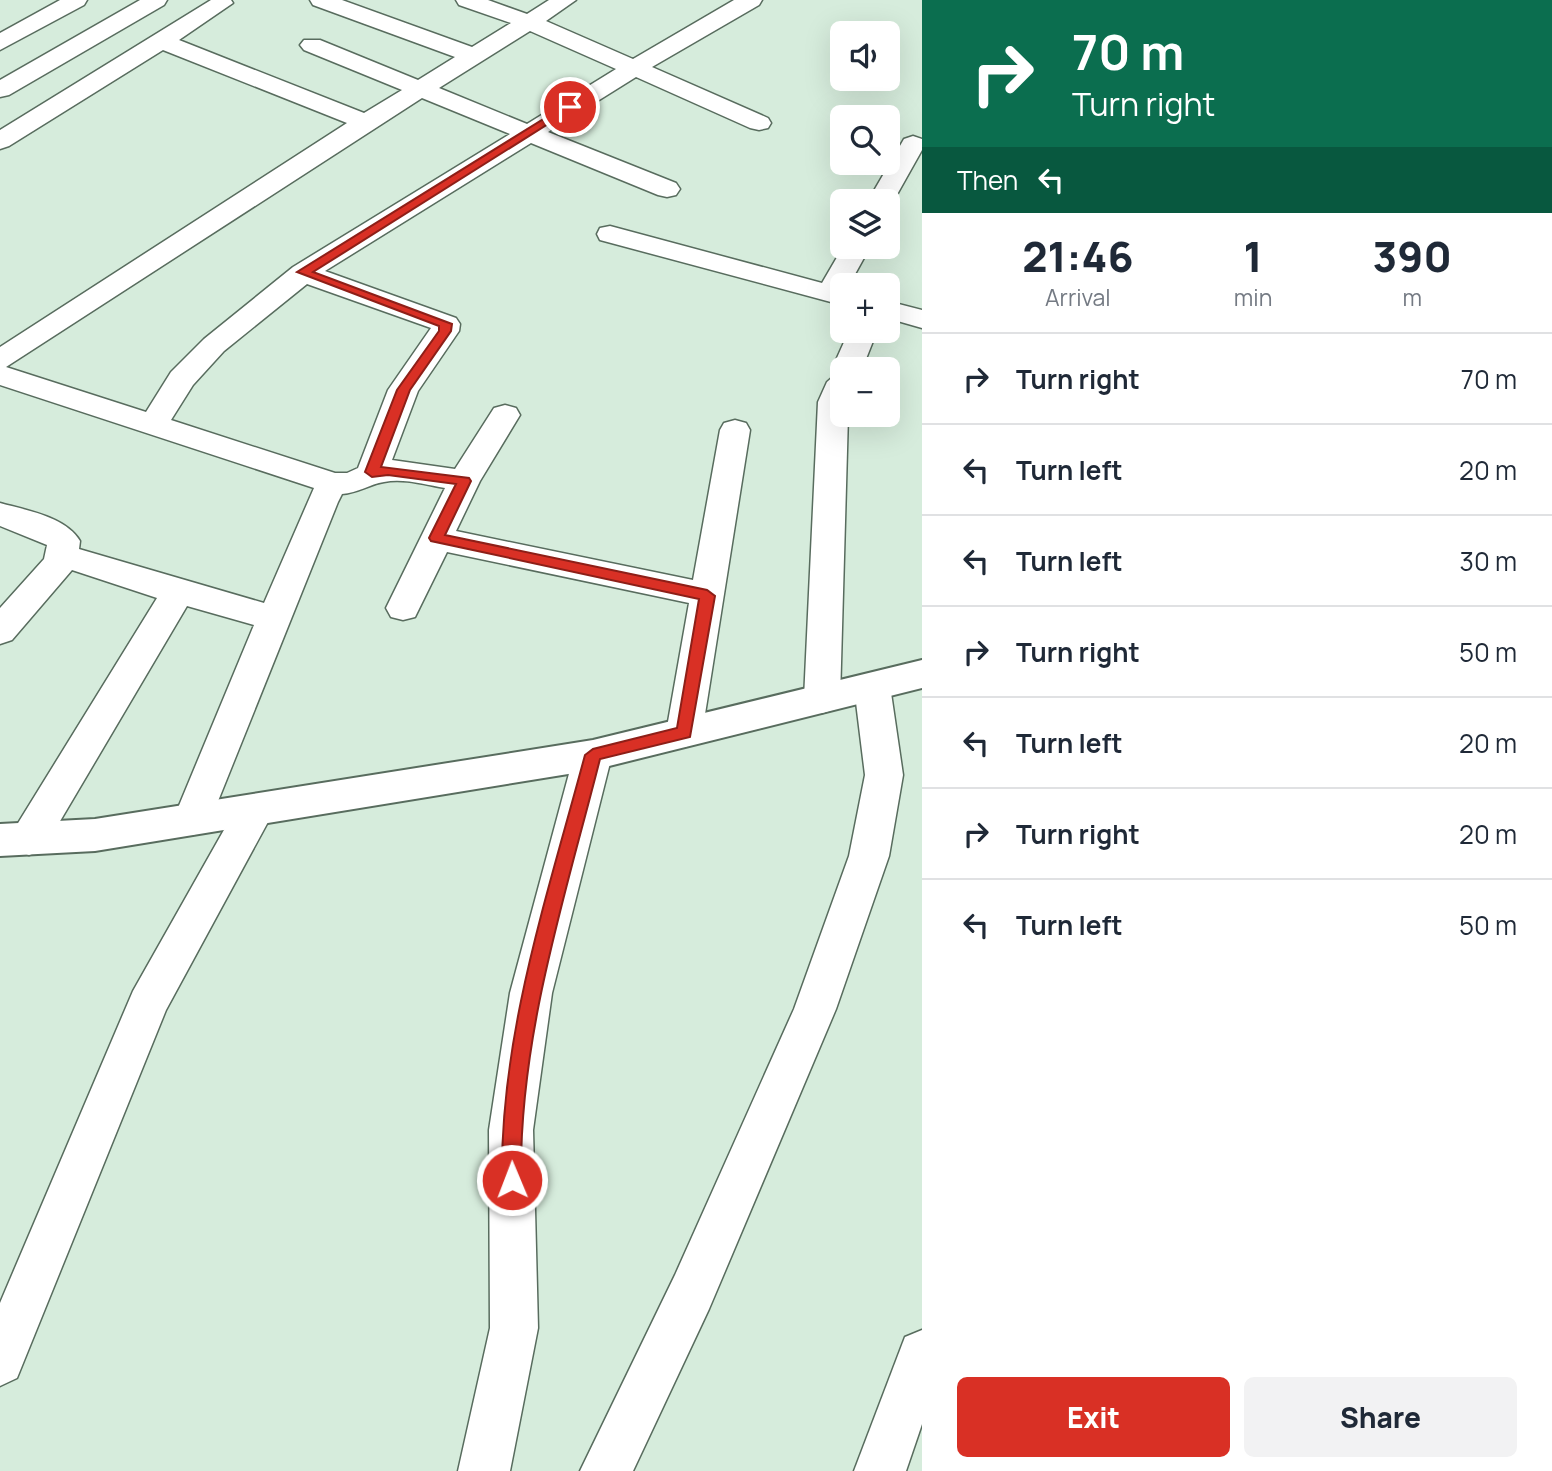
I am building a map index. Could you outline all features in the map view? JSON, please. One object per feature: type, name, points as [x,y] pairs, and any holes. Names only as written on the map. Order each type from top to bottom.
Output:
[{"type":"street","points":[[0,43],[76,0]]},
{"type":"street","points":[[0,90],[156,0]]},
{"type":"street","points":[[321,0],[474,56]]},
{"type":"street","points":[[362,15],[393,0]]},
{"type":"street","points":[[467,0],[529,22],[758,123]]},
{"type":"street","points":[[0,360],[366,122],[565,0]]},
{"type":"street","points":[[154,423],[182,379],[214,345],[303,272],[699,28],[751,0]]},
{"type":"street","points":[[0,141],[222,3]]},
{"type":"street","points":[[161,41],[366,122]]},
{"type":"street","points":[[312,45],[667,189]]},
{"type":"street","points":[[888,189],[913,144]]},
{"type":"street","points":[[610,234],[830,293]]},
{"type":"street","points":[[303,272],[446,324],[445,331],[403,390],[372,472]]},
{"type":"street","points":[[900,312],[922,318]]},
{"type":"street","points":[[0,375],[333,483],[348,486],[372,472],[388,470],[464,481]]},
{"type":"street","points":[[403,608],[464,481],[505,415]]},
{"type":"street","points":[[822,699],[832,427]]},
{"type":"street","points":[[684,733],[735,430]]},
{"type":"street","points":[[192,820],[322,502],[333,483]]},
{"type":"street","points":[[0,514],[52,532],[64,541],[60,562],[0,631]]},
{"type":"street","points":[[436,538],[707,596]]},
{"type":"street","points":[[62,555],[178,592],[274,618]]},
{"type":"street","points":[[15,839],[178,592]]},
{"type":"street","points":[[15,839],[95,835],[593,755],[922,674]]},
{"type":"street","points":[[606,1471],[692,1292],[815,1009],[869,856],[884,775],[872,686]]},
{"type":"street","points":[[484,1471],[514,1328],[511,1130],[531,993],[593,755]]},
{"type":"street","points":[[0,1361],[148,1004],[256,809]]},
{"type":"street","points":[[880,1471],[922,1354]]},
{"type":"route","points":[[512,1180],[511,1130],[531,993],[593,755],[684,733],[707,596],[436,538],[464,481],[388,470],[372,472],[403,390],[445,331],[446,324],[303,272],[570,107]]}]
